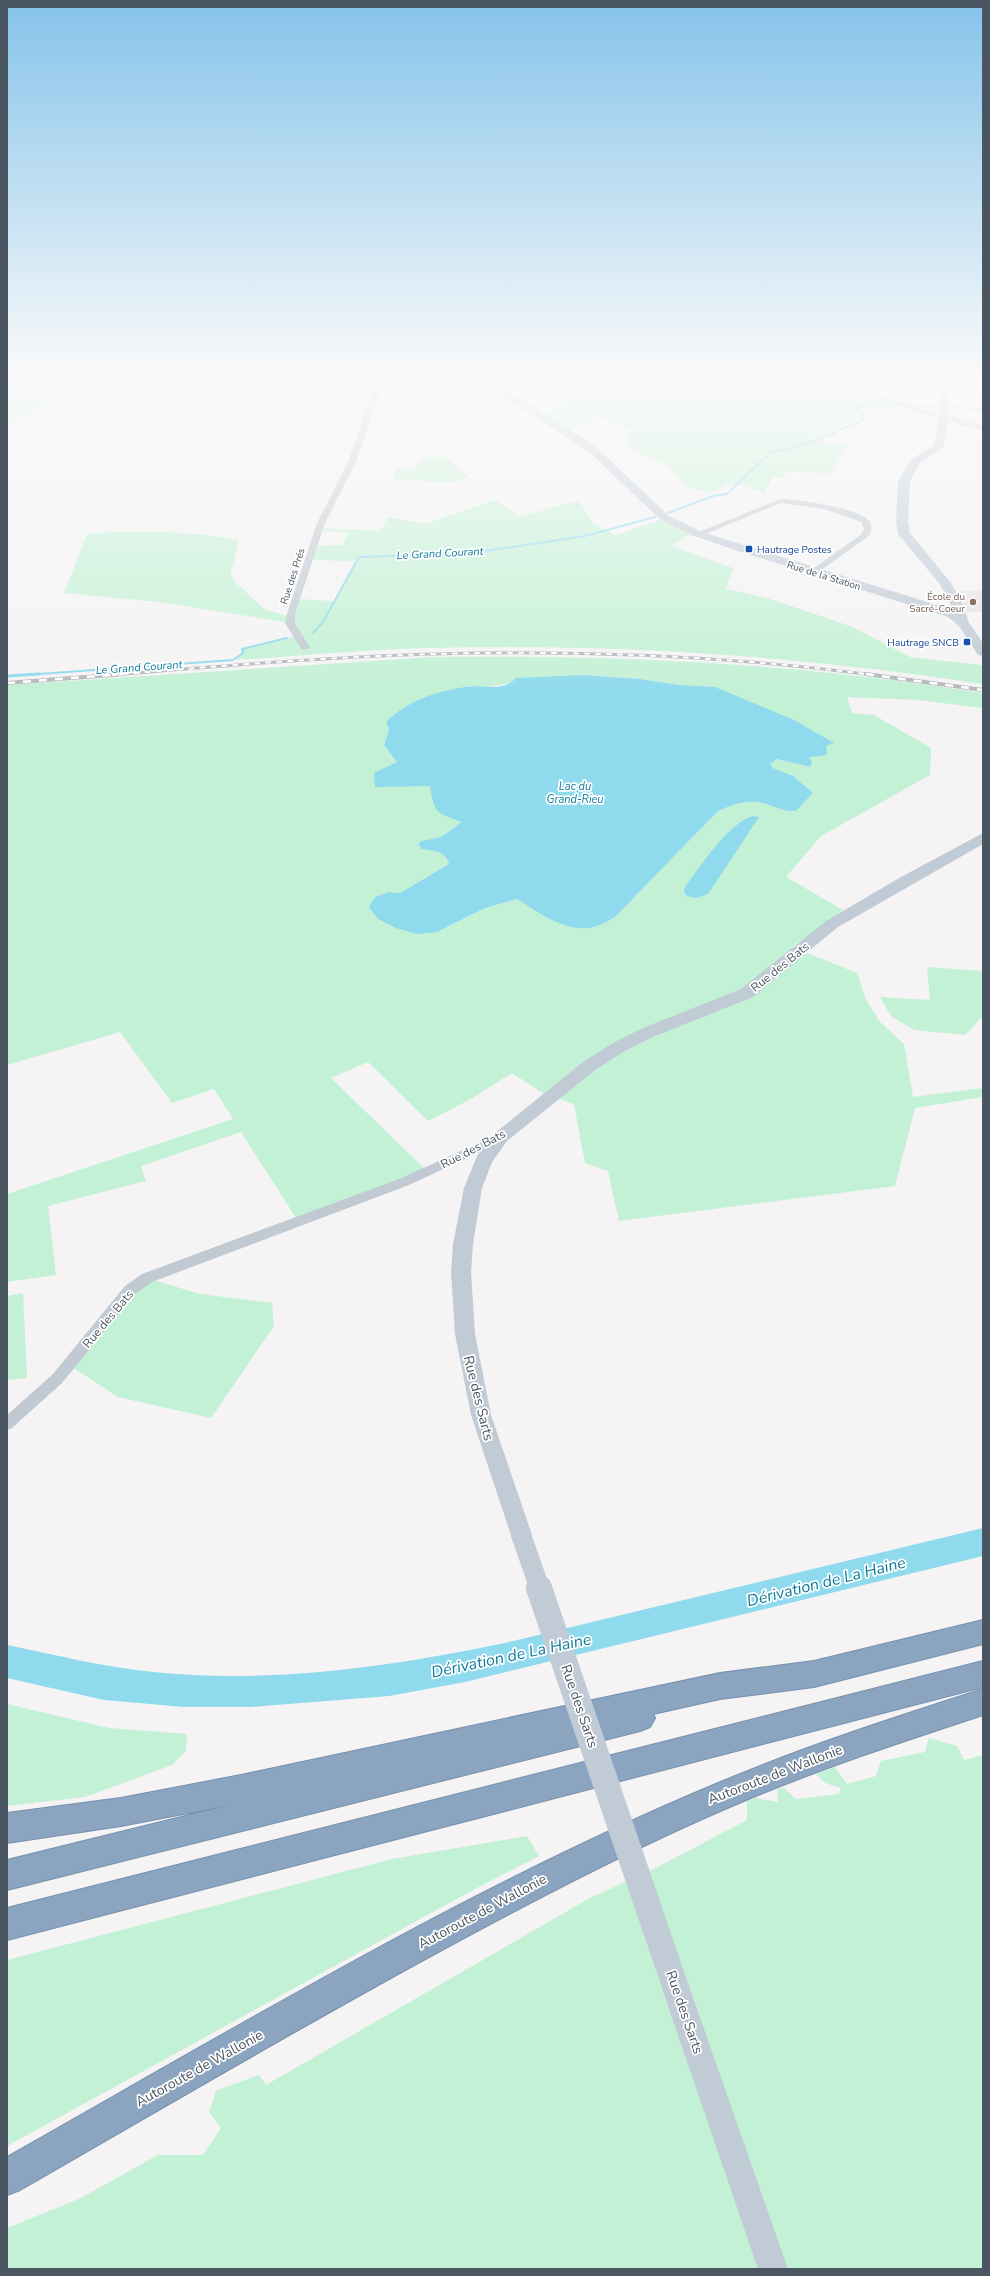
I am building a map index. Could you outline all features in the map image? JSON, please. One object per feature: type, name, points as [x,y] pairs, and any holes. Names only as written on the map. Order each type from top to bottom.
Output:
[{"type":"highway","points":[[7,1875],[983,1632]]},
{"type":"highway","points":[[7,1828],[121,1812],[242,1789],[720,1686],[814,1674]]},
{"type":"highway","points":[[7,1924],[983,1674]]},
{"type":"highway","name":"Autoroute de Wallonie","points":[[7,2177],[381,1965],[526,1887],[638,1831],[704,1802],[845,1747],[900,1727],[983,1702]]},
{"type":"street","name":"Rue des Prés","points":[[305,648],[290,623],[321,523],[342,482]]},
{"type":"street","name":"Rue de la Station","points":[[627,482],[660,514],[698,534],[814,572],[934,607],[952,614],[963,623]]},
{"type":"street","points":[[904,482],[902,522],[904,534],[945,583],[958,607],[963,623],[983,652]]},
{"type":"street","points":[[698,534],[780,500],[795,501],[855,515],[865,521],[868,529],[866,535],[814,572]]},
{"type":"street","name":"Rue des Bats","points":[[7,1424],[57,1379],[130,1290],[147,1278],[404,1182],[501,1137],[589,1066],[619,1047],[649,1032],[747,993],[832,924],[906,880],[955,855],[983,837]]},
{"type":"street","name":"Rue des Sarts","points":[[501,1137],[484,1160],[473,1188],[466,1215],[461,1272],[465,1334],[472,1376],[481,1415],[773,2269]]},
{"type":"shaded area","name":"École du Sacré-Coeur","points":[[983,590],[983,612],[968,612],[956,591]]},
{"type":"green space","points":[[683,482],[770,482],[764,493],[744,485],[730,484],[709,493],[688,487]]},
{"type":"green space","points":[[495,500],[520,517],[579,500],[592,523],[616,535],[660,520],[691,534],[671,546],[733,568],[726,589],[767,598],[853,627],[910,657],[981,665],[983,668],[983,684],[914,674],[776,659],[637,650],[498,647],[429,648],[233,660],[242,653],[242,649],[297,636],[290,623],[159,602],[64,593],[87,534],[163,532],[221,537],[238,540],[234,564],[230,573],[237,584],[264,609],[291,617],[296,599],[334,601],[355,561],[308,560],[313,546],[342,545],[348,532],[318,531],[320,528],[380,531],[388,517],[425,524]]},
{"type":"green space","points":[[433,657],[502,657],[640,660],[777,668],[846,674],[983,693],[983,708],[918,700],[847,697],[852,713],[874,715],[931,748],[930,775],[821,836],[786,877],[843,910],[792,947],[857,973],[866,1000],[880,1022],[904,1044],[913,1097],[983,1088],[983,1097],[915,1108],[895,1186],[619,1221],[608,1171],[585,1163],[574,1104],[544,1094],[512,1073],[469,1100],[428,1121],[368,1062],[331,1078],[427,1171],[298,1221],[241,1132],[141,1166],[146,1181],[48,1206],[56,1275],[7,1282],[7,1194],[233,1119],[214,1089],[172,1103],[120,1032],[7,1065],[7,685]],"holes":[[[583,675],[640,679],[680,685],[810,767],[777,759],[769,764],[773,768],[793,776],[813,793],[796,811],[787,811],[763,803],[745,802],[727,807],[717,812],[615,917],[596,927],[575,928],[564,925],[544,916],[517,899],[485,908],[437,932],[389,892],[400,893],[449,864],[445,856],[439,852],[422,849],[422,841],[441,837],[463,822],[448,817],[439,811],[435,807],[430,786],[384,745],[389,730],[468,686],[480,688]]]},
{"type":"green space","points":[[927,967],[983,971],[983,1016],[965,1035],[914,1030],[891,1016],[880,997],[930,1000]]},
{"type":"green space","points":[[147,1278],[200,1294],[272,1303],[274,1326],[211,1418],[118,1397],[69,1365]]},
{"type":"green space","points":[[23,1293],[27,1378],[7,1380],[7,1296]]},
{"type":"green space","points":[[7,1704],[109,1728],[187,1734],[186,1751],[172,1765],[85,1797],[7,1806]]},
{"type":"green space","points":[[929,1738],[957,1746],[964,1760],[983,1755],[983,2269],[7,2269],[7,2228],[81,2198],[158,2155],[203,2155],[221,2128],[209,2112],[216,2091],[259,2075],[266,2085],[590,1898],[652,1870],[747,1820],[747,1801],[756,1798],[778,1802],[777,1789],[784,1788],[796,1799],[839,1794],[841,1788],[825,1783],[816,1774],[835,1767],[847,1784],[876,1776],[881,1761],[925,1752]]},
{"type":"green space","points":[[527,1836],[539,1856],[473,1890],[7,2146],[7,1960],[392,1859]]},
{"type":"water","name":"Lac du Grand-Rieu","points":[[583,675],[715,687],[794,720],[834,743],[826,746],[827,755],[809,757],[812,762],[810,767],[777,759],[770,764],[773,768],[793,776],[813,793],[796,811],[787,811],[763,803],[745,802],[727,807],[717,812],[615,917],[598,926],[574,928],[564,925],[544,916],[517,899],[485,908],[437,932],[417,934],[396,928],[378,919],[369,907],[375,897],[389,892],[400,893],[449,864],[445,856],[442,854],[435,851],[422,849],[418,844],[422,841],[441,837],[462,822],[447,817],[438,811],[433,802],[430,786],[375,787],[374,773],[397,762],[384,745],[389,730],[386,722],[403,708],[423,698],[444,691],[472,686],[499,687],[511,683],[516,678]]},
{"type":"water","points":[[753,816],[759,817],[708,894],[696,898],[687,896],[684,892],[685,887],[724,836],[744,820]]},
{"type":"water","name":"Dérivation de La Haine","points":[[983,1528],[983,1556],[465,1682],[389,1696],[250,1707],[184,1707],[104,1700],[7,1678],[7,1645],[116,1667],[153,1672],[198,1675],[242,1676],[286,1674],[374,1666],[461,1652],[505,1643]]},
{"type":"waterway","name":"Le Grand Courant","points":[[668,513],[713,496],[727,494],[739,482]]},
{"type":"waterway","name":"Le Grand Courant","points":[[313,633],[323,622],[359,557],[466,554],[585,536],[655,517]]},
{"type":"waterway","name":"Le Grand Courant","points":[[38,674],[233,660],[243,653],[242,649],[287,638]]},
{"type":"waterway","name":"Le Grand Courant","points":[[7,676],[38,674]]},
{"type":"waterway","name":"Le Grand Courant","points":[[25,675],[38,674]]},
{"type":"railway","points":[[124,674],[353,657],[434,654],[544,653],[709,659],[819,668],[874,675]]},
{"type":"railway","points":[[7,683],[124,674]]},
{"type":"railway","points":[[112,675],[124,674]]},
{"type":"railway","points":[[866,674],[983,690]]},
{"type":"place","name":"Hautrage Postes","points":[[749,549]]},
{"type":"place","name":"École du Sacré-Coeur","points":[[973,602]]},
{"type":"place","name":"Hautrage SNCB","points":[[967,642]]}]
